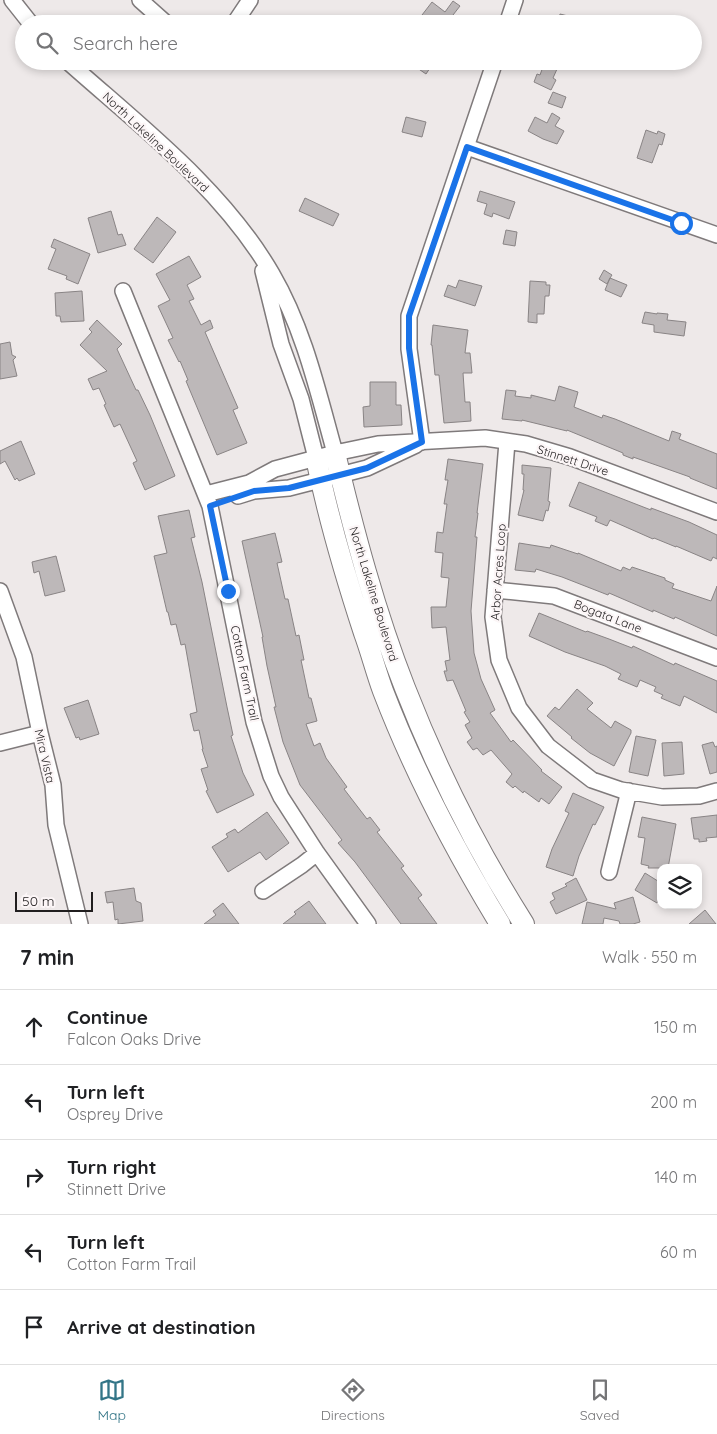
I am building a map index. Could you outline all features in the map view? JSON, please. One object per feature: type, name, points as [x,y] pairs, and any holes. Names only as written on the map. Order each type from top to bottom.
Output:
[{"type":"main road","name":"North Lakeline Boulevard","points":[[325,455],[340,475],[355,535],[388,642],[405,688],[451,792],[498,884],[524,924]]},
{"type":"main road","name":"North Lakeline Boulevard","points":[[325,455],[321,481],[344,572],[383,691],[449,835],[500,924]]},
{"type":"street","points":[[12,0],[24,15]]},
{"type":"street","points":[[140,0],[157,15]]},
{"type":"street","points":[[240,15],[250,0]]},
{"type":"street","points":[[510,15],[515,0]]},
{"type":"street","name":"North Lakeline Boulevard","points":[[77,70],[187,168],[220,202],[258,252],[293,316],[304,347],[325,455]]},
{"type":"street","points":[[422,442],[409,348],[409,316],[492,70]]},
{"type":"street","points":[[467,147],[717,235]]},
{"type":"street","name":"North Lakeline Boulevard","points":[[258,252],[281,344],[301,399],[325,455]]},
{"type":"street","name":"Cotton Farm Trail","points":[[123,291],[208,500],[254,722],[271,776],[281,797],[317,853],[368,924]]},
{"type":"street","name":"Stinnett Drive","points":[[208,500],[275,470],[325,455],[378,444],[485,438],[526,444],[570,457],[717,512]]},
{"type":"street","name":"Stinnett Drive","points":[[208,500],[254,491],[289,488],[321,481],[367,468],[422,442]]},
{"type":"street","name":"Arbor Acres Loop","points":[[507,442],[492,617],[499,660],[519,708],[548,746],[592,780],[629,791],[662,796],[699,796],[717,791]]},
{"type":"street","name":"Bogata Lane","points":[[495,590],[554,596],[717,658]]},
{"type":"street","name":"Mira Vista","points":[[0,591],[24,657],[53,785],[56,825],[80,924]]},
{"type":"street","points":[[0,743],[40,733]]},
{"type":"street","points":[[609,872],[629,791]]},
{"type":"street","points":[[263,891],[317,853]]},
{"type":"building","points":[[453,1],[460,6],[453,15],[422,15],[432,2],[445,12]]},
{"type":"building","points":[[420,70],[429,70],[426,74]]},
{"type":"building","points":[[542,70],[557,70],[553,78],[556,80],[551,90],[534,82],[537,74],[540,75]]},
{"type":"building","points":[[553,92],[566,97],[562,108],[548,103]]},
{"type":"building","points":[[552,113],[560,118],[555,126],[564,131],[557,144],[528,131],[535,117],[547,123]]},
{"type":"building","points":[[406,117],[426,122],[422,137],[402,132]]},
{"type":"building","points":[[646,130],[657,134],[658,131],[665,134],[662,145],[659,144],[652,163],[637,158]]},
{"type":"building","points":[[480,191],[515,202],[509,219],[493,213],[492,217],[484,214],[487,204],[477,201]]},
{"type":"building","points":[[305,198],[339,214],[333,226],[299,211]]},
{"type":"building","points":[[111,211],[118,235],[122,234],[126,245],[98,253],[88,218]]},
{"type":"building","points":[[157,217],[176,232],[153,263],[134,249]]},
{"type":"building","points":[[506,230],[517,232],[515,246],[503,244]]},
{"type":"building","points":[[54,239],[90,254],[78,284],[66,279],[67,276],[48,269],[56,249],[51,247]]},
{"type":"building","points":[[189,256],[201,277],[187,285],[194,299],[189,301],[201,325],[210,320],[213,328],[205,332],[238,408],[233,410],[247,443],[217,455],[186,381],[188,380],[180,361],[168,340],[173,338],[158,306],[170,300],[156,274]]},
{"type":"building","points":[[604,270],[612,275],[607,284],[599,279]]},
{"type":"building","points":[[610,278],[627,285],[621,297],[605,290]]},
{"type":"building","points":[[459,280],[482,286],[475,306],[444,296],[448,285],[456,288]]},
{"type":"building","points":[[530,281],[546,282],[546,285],[550,285],[549,296],[545,296],[544,314],[537,314],[537,323],[528,322]]},
{"type":"building","points":[[82,291],[84,321],[61,322],[60,316],[56,316],[55,293]]},
{"type":"building","points":[[645,312],[668,314],[667,320],[686,322],[684,336],[654,332],[654,325],[642,323]]},
{"type":"building","points":[[97,320],[122,344],[117,349],[150,415],[175,476],[145,490],[133,463],[137,461],[120,424],[114,427],[99,388],[93,390],[88,379],[107,371],[80,345],[92,332],[89,329]]},
{"type":"building","points":[[433,325],[468,330],[465,353],[470,353],[472,373],[463,373],[465,402],[470,402],[471,421],[444,423],[439,375],[435,375],[431,345]]},
{"type":"building","points":[[10,342],[12,355],[16,357],[13,360],[17,376],[0,379],[0,344]]},
{"type":"building","points":[[370,382],[396,382],[396,405],[401,405],[402,425],[364,427],[363,407],[370,406]]},
{"type":"building","points":[[559,386],[578,392],[574,407],[602,418],[603,415],[615,419],[669,441],[672,431],[681,434],[679,439],[717,454],[717,489],[690,477],[633,457],[633,459],[567,430],[522,420],[502,419],[506,390],[516,391],[515,396],[531,398],[531,395],[555,401]]},
{"type":"building","points":[[21,441],[35,474],[19,481],[17,478],[15,480],[5,461],[0,464],[0,451]]},
{"type":"building","points":[[448,459],[483,464],[475,537],[477,537],[471,611],[474,653],[481,679],[495,710],[490,713],[511,742],[513,740],[541,771],[562,787],[549,804],[541,798],[539,802],[524,791],[523,793],[515,786],[513,788],[506,782],[512,774],[491,750],[483,755],[477,748],[473,750],[467,742],[472,738],[465,725],[470,722],[464,712],[466,711],[453,680],[447,681],[444,671],[447,671],[445,661],[450,660],[446,627],[432,628],[431,607],[446,607],[449,578],[441,577],[443,553],[435,552],[437,532],[443,533],[447,504],[444,504],[448,480],[445,480]]},
{"type":"building","points":[[522,465],[551,468],[548,501],[550,502],[543,521],[518,515],[524,490]]},
{"type":"building","points":[[579,482],[651,510],[651,508],[689,522],[717,535],[717,559],[713,557],[711,561],[610,520],[607,526],[595,521],[597,517],[569,506]]},
{"type":"building","points":[[189,510],[195,537],[191,538],[202,582],[233,735],[231,736],[243,773],[254,795],[217,813],[206,791],[208,790],[201,769],[208,767],[202,749],[199,730],[194,731],[190,714],[197,712],[185,644],[181,645],[176,624],[171,625],[154,556],[167,553],[158,516]]},
{"type":"building","points":[[275,533],[282,562],[277,563],[285,599],[288,599],[296,636],[299,635],[304,660],[301,660],[309,698],[311,698],[317,721],[306,724],[314,746],[320,743],[326,758],[347,787],[344,789],[367,819],[370,817],[380,830],[377,832],[404,866],[401,868],[422,895],[418,898],[437,924],[401,924],[355,862],[338,843],[342,840],[300,785],[283,742],[274,707],[276,707],[263,637],[242,541]]},
{"type":"building","points":[[519,543],[550,548],[551,545],[578,553],[621,571],[623,567],[630,570],[632,567],[665,578],[665,580],[674,584],[672,588],[711,601],[717,586],[717,636],[675,617],[674,619],[653,610],[653,612],[609,593],[608,595],[562,577],[536,569],[535,572],[515,570]]},
{"type":"building","points":[[56,556],[65,591],[45,596],[39,571],[34,573],[32,562]]},
{"type":"building","points":[[539,613],[586,632],[632,648],[633,646],[674,665],[675,663],[717,681],[717,713],[684,696],[680,706],[661,698],[663,695],[654,691],[656,687],[640,680],[637,687],[618,679],[621,674],[605,666],[565,652],[529,636]]},
{"type":"building","points":[[577,689],[593,703],[587,709],[611,728],[615,721],[631,730],[614,766],[590,753],[547,716],[555,707],[559,710]]},
{"type":"building","points":[[88,700],[99,734],[80,740],[79,737],[76,738],[64,708]]},
{"type":"building","points":[[636,736],[656,740],[648,776],[629,772]]},
{"type":"building","points":[[682,742],[684,774],[664,776],[662,743]]},
{"type":"building","points":[[713,742],[715,747],[717,746],[717,772],[710,774],[702,745]]},
{"type":"building","points":[[573,793],[604,807],[595,825],[593,824],[579,856],[573,876],[546,867],[552,849],[569,813],[565,811]]},
{"type":"building","points":[[267,812],[289,843],[266,860],[260,852],[228,872],[212,847],[228,837],[226,834],[235,829],[238,833]]},
{"type":"building","points":[[717,815],[717,837],[706,838],[707,841],[699,842],[699,839],[694,839],[691,818]]},
{"type":"building","points":[[642,817],[676,824],[669,864],[657,864],[657,868],[648,868],[649,866],[641,864],[645,838],[638,837]]},
{"type":"building","points":[[645,873],[657,880],[657,903],[635,890]]},
{"type":"building","points":[[576,878],[587,900],[556,914],[550,902],[555,899],[552,893],[567,886],[565,884]]},
{"type":"building","points":[[134,888],[136,901],[141,903],[143,921],[118,924],[118,919],[115,920],[113,902],[107,903],[105,892]]},
{"type":"building","points":[[633,897],[640,922],[620,924],[619,921],[604,918],[603,924],[582,924],[587,902],[616,909],[614,903]]},
{"type":"building","points":[[309,901],[326,924],[283,924],[296,914],[294,912]]},
{"type":"building","points":[[223,903],[239,924],[204,924],[216,915],[213,911]]},
{"type":"building","points":[[705,910],[716,924],[689,924]]},
{"type":"route","points":[[228,591],[210,506],[254,491],[289,488],[367,468],[422,442],[409,348],[409,316],[467,147],[681,223]]}]
